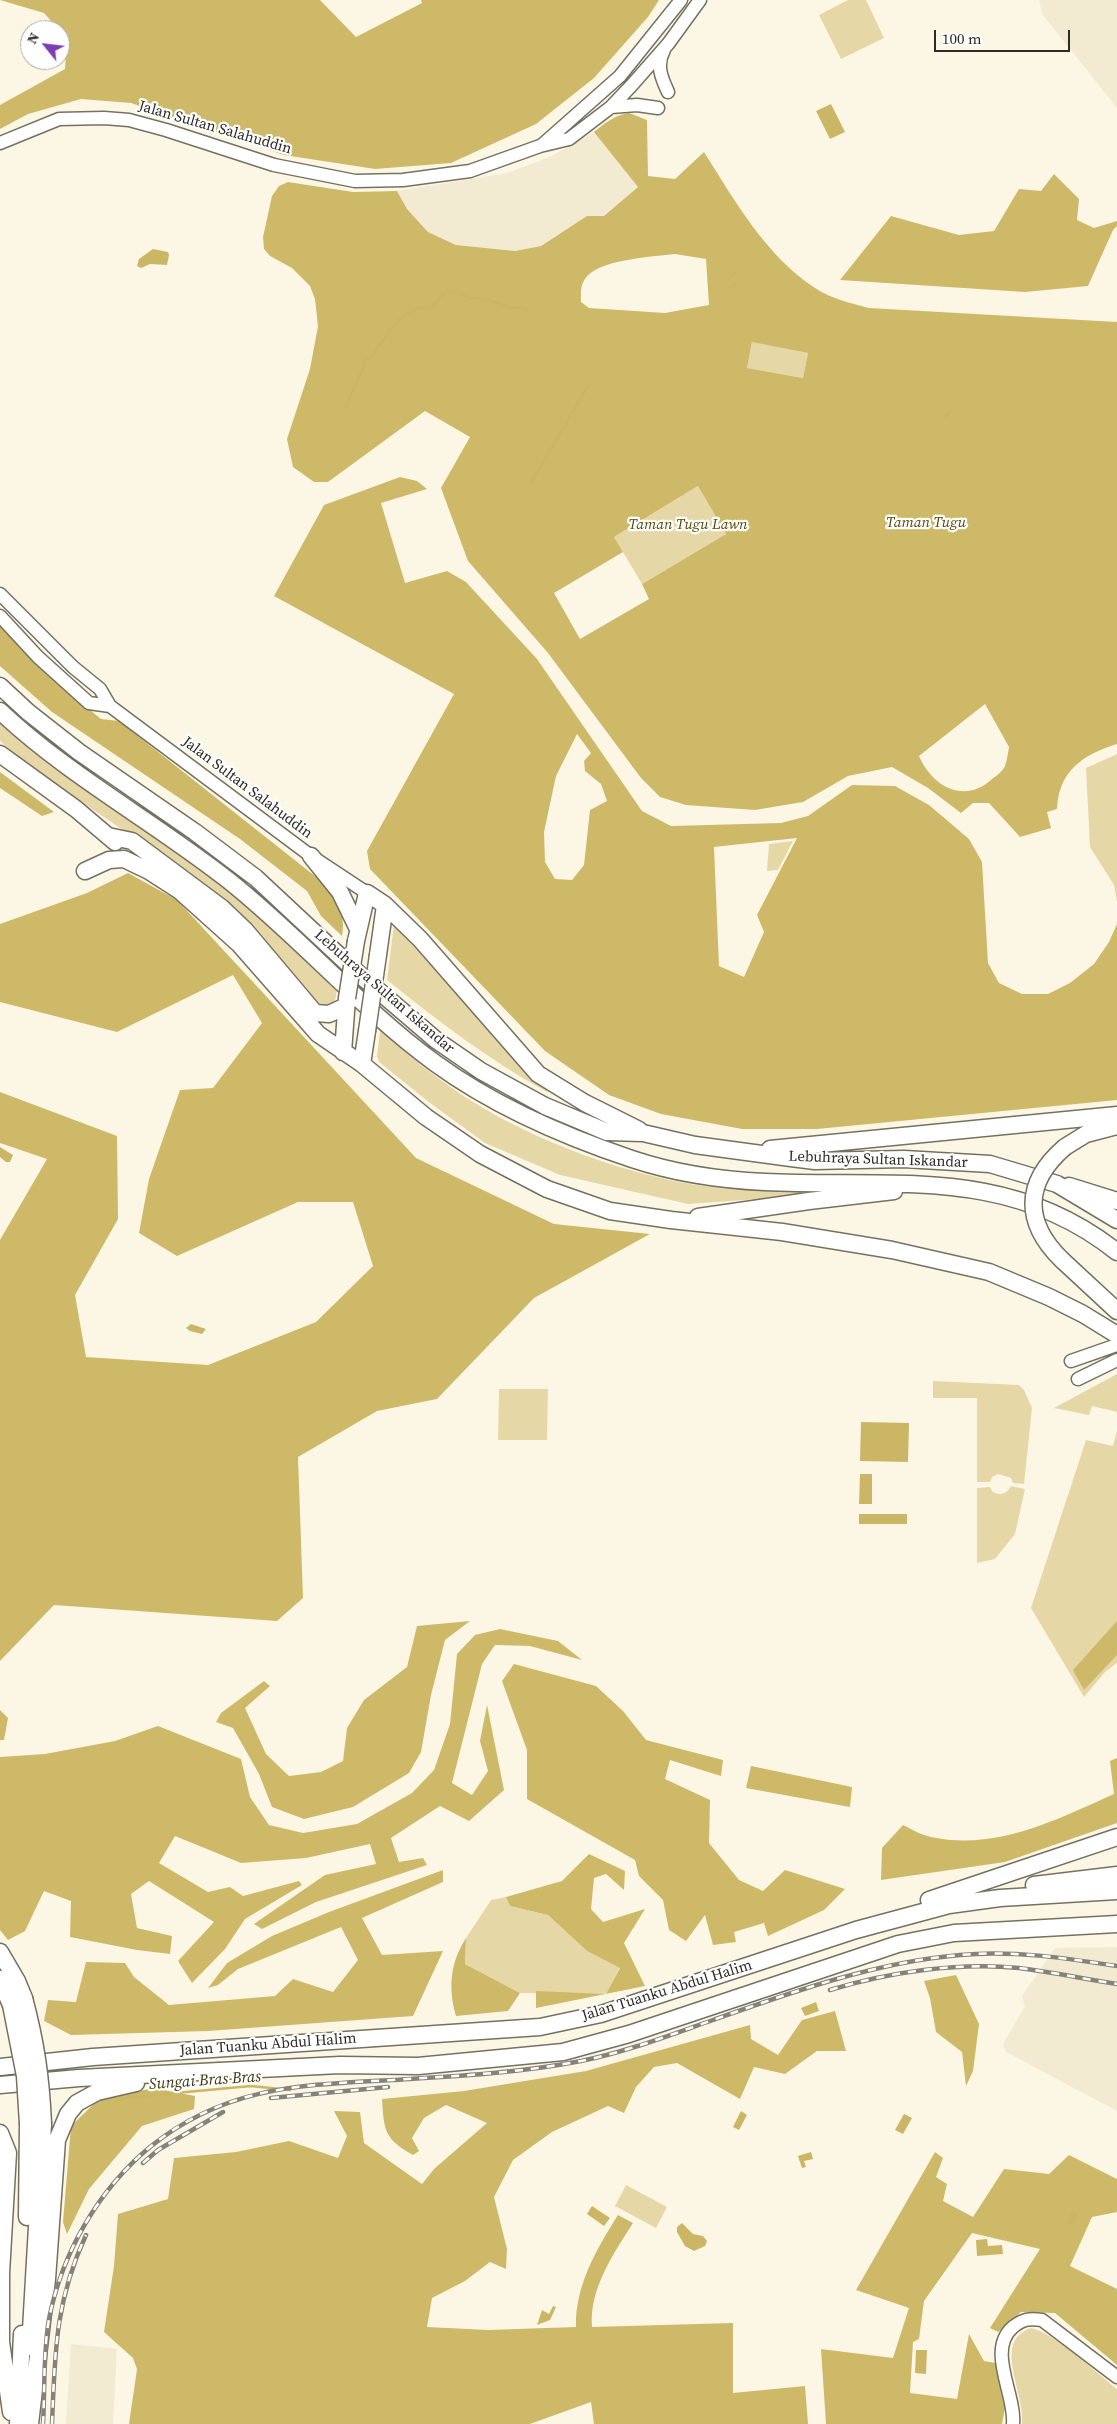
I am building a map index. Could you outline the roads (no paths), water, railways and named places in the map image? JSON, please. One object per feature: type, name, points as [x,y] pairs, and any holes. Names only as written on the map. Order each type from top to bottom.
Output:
[{"type":"main road","name":"Lebuhraya Sultan Iskandar","points":[[0,686],[28,712],[78,752],[195,832],[256,878],[397,1008],[456,1056],[538,1103],[607,1132],[643,1133],[695,1145],[815,1161],[904,1159],[990,1164],[1057,1184],[1117,1220]]},
{"type":"main road","name":"Lebuhraya Sultan Iskandar","points":[[0,711],[19,729],[92,785],[228,880],[378,1017],[434,1063],[468,1085],[527,1117],[632,1159],[707,1176],[764,1182],[944,1185],[1010,1198],[1042,1208],[1085,1230],[1117,1252]]},
{"type":"main road","points":[[0,754],[76,809],[149,871]]},
{"type":"main road","points":[[108,836],[132,841],[222,908],[245,930],[315,1013],[329,1014],[347,1002]]},
{"type":"main road","points":[[311,856],[340,892],[357,935]]},
{"type":"main road","points":[[86,871],[109,860],[124,859],[149,871],[180,890],[239,944],[318,1034],[362,1064],[426,1117],[465,1144],[480,1154],[547,1189],[610,1211],[671,1220],[782,1232],[892,1250],[989,1272],[1083,1314],[1117,1335]]},
{"type":"main road","points":[[343,1052],[347,1002],[357,935],[367,893],[385,905],[420,939],[538,1074],[585,1103],[643,1133]]},
{"type":"main road","points":[[362,1064],[385,905]]},
{"type":"main road","points":[[751,1151],[1117,1115]]},
{"type":"main road","points":[[1116,1309],[1062,1260],[1038,1232],[1034,1210],[1034,1193],[1044,1168],[1064,1147],[1086,1134],[1117,1126]]},
{"type":"main road","points":[[1057,1184],[1078,1188],[1117,1201]]},
{"type":"main road","points":[[671,1220],[809,1200],[899,1191],[1010,1198]]},
{"type":"main road","points":[[856,1930],[897,1911],[1117,1837]]},
{"type":"main road","points":[[949,1905],[984,1893],[1117,1874]]},
{"type":"main road","name":"Jalan Tuanku Abdul Halim","points":[[0,2068],[80,2059],[540,2027],[601,2014],[856,1930],[949,1905],[1000,1898],[1117,1891]]},
{"type":"main road","name":"Jalan Tuanku Abdul Halim","points":[[0,2085],[79,2078],[160,2076],[340,2065],[418,2066],[563,2052],[629,2034],[898,1944],[954,1933],[1114,1923]]},
{"type":"main road","points":[[0,1952],[17,1981],[19,2039],[36,2124],[29,2424]]},
{"type":"main road","points":[[0,1979],[17,2001]]},
{"type":"main road","points":[[0,2056],[80,2059]]},
{"type":"main road","points":[[29,2424],[47,2279],[55,2151],[62,2126],[77,2103],[86,2097],[160,2076]]},
{"type":"main road","points":[[18,2424],[27,2232],[36,2124]]},
{"type":"main road","points":[[0,2133],[8,2153],[1,2273],[1,2342],[12,2424]]},
{"type":"street","name":"Jalan Sultan Salahuddin","points":[[540,146],[620,76],[681,0]]},
{"type":"street","name":"Jalan Sultan Salahuddin","points":[[0,143],[58,119],[129,120],[274,165],[355,181],[403,180],[470,171],[540,146],[569,139],[611,107],[668,44],[700,0]]},
{"type":"street","points":[[668,44],[660,58],[660,73],[668,92]]},
{"type":"street","points":[[611,107],[636,105],[658,108]]},
{"type":"street","name":"Jalan Sultan Salahuddin","points":[[0,594],[73,667],[100,689],[110,706],[311,856],[367,893]]},
{"type":"street","name":"Jalan Sultan Salahuddin","points":[[0,616],[44,663],[90,704],[110,706]]},
{"type":"street","points":[[1071,1361],[1117,1345]]},
{"type":"street","points":[[1091,1354],[1098,1370]]},
{"type":"street","points":[[1078,1379],[1117,1360]]},
{"type":"street","points":[[1013,2424],[1014,2412],[1004,2376],[1002,2349],[1005,2337],[1019,2322],[1030,2318],[1042,2320],[1117,2377]]},
{"type":"waterway","points":[[732,275],[737,272]]},
{"type":"waterway","points":[[731,287],[736,283]]},
{"type":"waterway","points":[[345,408],[364,366],[363,360],[369,359],[399,319],[417,309],[433,306],[446,291],[454,291],[469,298],[487,299],[509,307]]},
{"type":"waterway","points":[[512,308],[522,307],[528,311]]},
{"type":"waterway","points":[[531,483],[588,386]]},
{"type":"waterway","points":[[945,417],[950,411]]},
{"type":"waterway","name":"Sungai Bras Bras","points":[[122,2098],[251,2086],[290,2090]]},
{"type":"railway","points":[[43,2424],[45,2358],[49,2319],[63,2270],[85,2224],[114,2183],[131,2164],[150,2147],[178,2127],[207,2112],[236,2100],[265,2092],[295,2087],[487,2074],[581,2061],[648,2043],[773,1999],[866,1971],[897,1964],[960,1955],[1000,1953],[1117,1966]]},
{"type":"railway","points":[[830,1990],[876,1978],[924,1970],[972,1966],[996,1966],[1044,1971],[1117,1984]]},
{"type":"railway","points":[[271,2098],[388,2087]]},
{"type":"railway","points":[[143,2163],[158,2150],[223,2112]]},
{"type":"railway","points":[[52,2424],[56,2350],[62,2305],[76,2259],[86,2235]]},
{"type":"park label","name":"Taman Tugu","points":[[926,523]]},
{"type":"park label","name":"Taman Tugu Lawn","points":[[688,525]]}]
